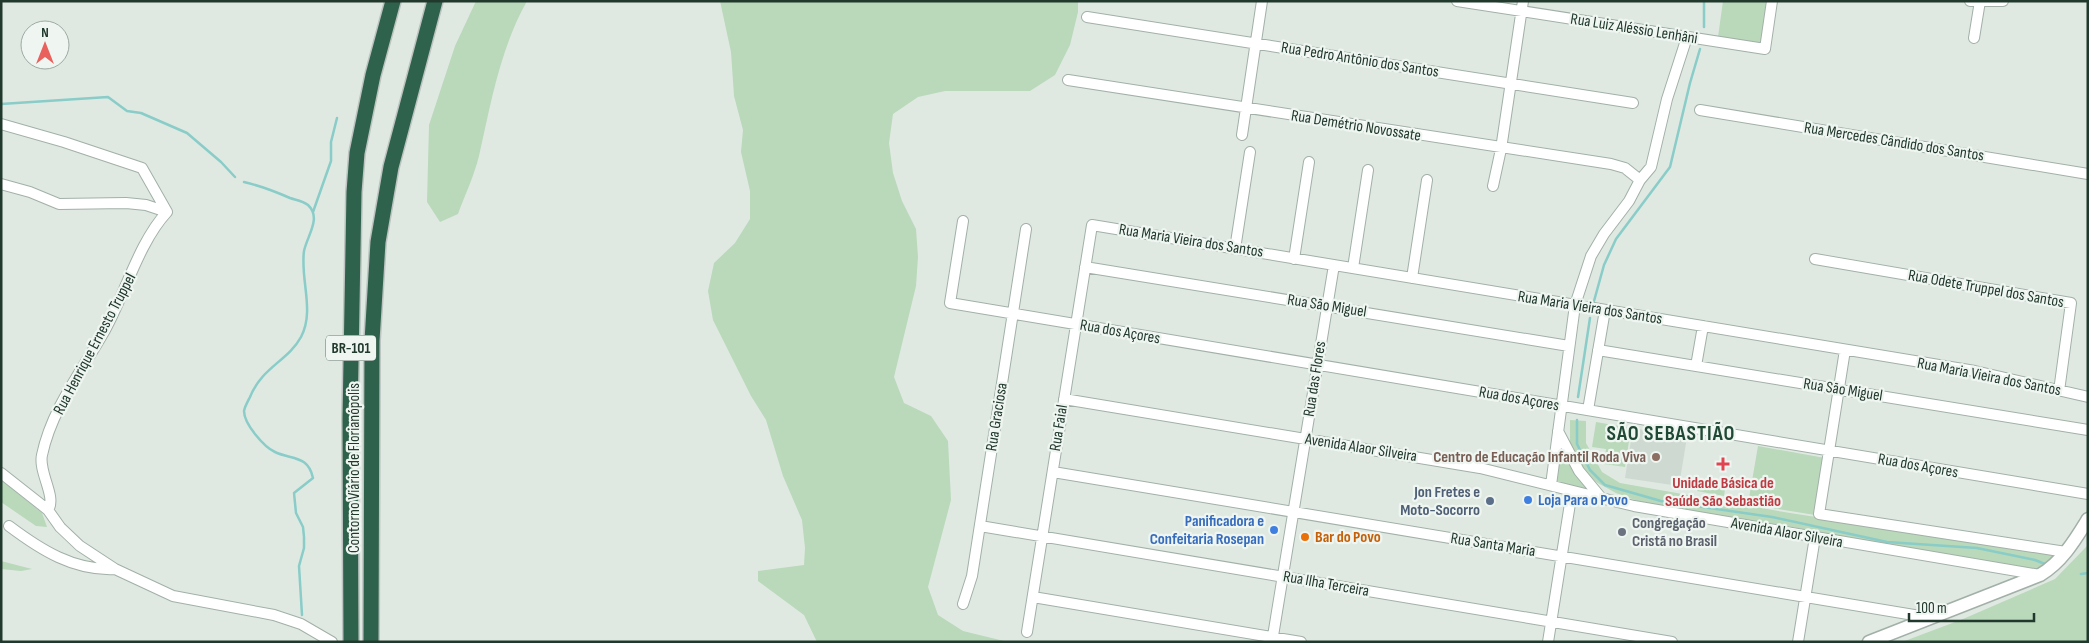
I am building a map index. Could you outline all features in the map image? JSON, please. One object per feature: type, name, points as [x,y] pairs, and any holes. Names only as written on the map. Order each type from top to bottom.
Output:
[{"type":"highway","name":"Contorno Viário de Florianópolis","points":[[351,642],[350,429],[354,192],[357,153],[373,75],[393,1]]},
{"type":"highway","name":"Contorno Viário de Florianópolis","points":[[371,642],[372,341],[378,242],[391,167],[435,1]]},
{"type":"street","points":[[1242,136],[1262,1]]},
{"type":"street","name":"Rua Luiz Aléssio Lenhâni","points":[[1457,1],[1522,6],[1687,37],[1765,49],[1772,1]]},
{"type":"street","points":[[1974,38],[1977,2],[2003,1]]},
{"type":"street","points":[[1492,186],[1501,149],[1522,6]]},
{"type":"street","name":"Rua Pedro Antônio dos Santos","points":[[1088,17],[1633,103]]},
{"type":"street","points":[[1551,485],[1575,305],[1591,256],[1604,234],[1629,201],[1640,180],[1651,167],[1667,99],[1687,37]]},
{"type":"street","name":"Rua Demétrio Novossate","points":[[1068,80],[1501,149],[1611,164],[1625,168],[1640,180]]},
{"type":"street","name":"Rua Mercedes Cândido dos Santos","points":[[1700,110],[2088,174]]},
{"type":"street","points":[[1,124],[64,142],[142,168],[167,212]]},
{"type":"street","points":[[1234,249],[1250,152]]},
{"type":"street","points":[[1294,259],[1309,162]]},
{"type":"street","points":[[1353,268],[1368,170]]},
{"type":"street","points":[[1412,278],[1427,180]]},
{"type":"street","points":[[1,184],[30,192],[59,204],[126,203],[146,205],[167,212]]},
{"type":"street","name":"Rua Henrique Ernesto Truppel","points":[[48,510],[51,502],[42,466],[42,456],[58,408],[105,330],[152,231],[167,212]]},
{"type":"street","name":"Rua dos Açores","points":[[963,221],[950,303],[2088,494]]},
{"type":"street","name":"Rua Maria Vieira dos Santos","points":[[1092,225],[1993,375],[2088,397]]},
{"type":"street","name":"Rua Faial","points":[[1027,632],[1092,225]]},
{"type":"street","name":"Rua Graciosa","points":[[963,604],[971,581],[1026,229]]},
{"type":"street","name":"Rua Odete Truppel dos Santos","points":[[1815,259],[2071,303],[2059,391]]},
{"type":"street","name":"Rua das Flores","points":[[1272,639],[1334,265]]},
{"type":"street","name":"Rua São Miguel","points":[[1085,267],[1569,346]]},
{"type":"street","points":[[1588,410],[1605,310]]},
{"type":"street","points":[[1696,366],[1703,326]]},
{"type":"street","name":"Rua São Miguel","points":[[1598,350],[2088,430]]},
{"type":"street","points":[[1830,451],[1845,350]]},
{"type":"street","name":"Avenida Alaor Silveira","points":[[1064,399],[1480,468],[1603,500],[2040,575]]},
{"type":"street","points":[[1558,430],[1579,471],[1603,500]]},
{"type":"street","name":"Avenida Alaor Silveira","points":[[1830,451],[1819,514],[2066,552]]},
{"type":"street","name":"Rua Santa Maria","points":[[1053,472],[1933,619]]},
{"type":"street","points":[[1,473],[48,510],[60,527],[80,546],[115,569],[173,596],[274,615],[302,624],[328,640]]},
{"type":"street","points":[[1548,642],[1572,491]]},
{"type":"street","points":[[1869,642],[1933,619],[2040,575],[2055,564],[2066,552],[2088,519]]},
{"type":"street","points":[[9,526],[38,546],[65,561],[98,569],[115,569]]},
{"type":"street","name":"Rua Ilha Terceira","points":[[980,526],[1672,642]]},
{"type":"street","points":[[1798,642],[1815,537]]},
{"type":"street","points":[[1033,596],[1272,639],[1301,642]]},
{"type":"shaded area","name":"Centro de Educação Infantil Roda Viva","points":[[1633,428],[1687,437],[1679,486],[1625,478]]},
{"type":"green space","points":[[476,1],[527,1],[503,57],[477,163],[458,214],[440,222],[427,202],[429,125],[455,46]]},
{"type":"green space","points":[[720,1],[1078,1],[1078,12],[1070,45],[1055,75],[1030,91],[945,91],[918,97],[893,114],[889,143],[893,173],[902,201],[916,229],[918,257],[916,286],[894,377],[904,403],[931,416],[948,441],[951,500],[928,587],[938,615],[963,631],[1008,642],[817,642],[804,615],[758,581],[758,571],[804,565],[805,548],[802,520],[783,476],[766,420],[751,396],[713,320],[708,291],[714,263],[735,243],[750,219],[750,191],[741,152],[743,130],[734,96],[731,52]]},
{"type":"green space","points":[[1723,1],[1768,1],[1762,43],[1718,37]]},
{"type":"green space","points":[[1570,420],[1586,421],[1586,443],[1602,472],[1620,483],[1790,513],[2057,554],[2038,569],[1895,547],[1792,527],[1640,502],[1616,493],[1596,482],[1584,469],[1570,444]]},
{"type":"green space","points":[[1596,422],[1631,428],[1625,467],[1604,464],[1606,449],[1592,447]]},
{"type":"green space","points":[[1560,444],[1589,491],[1554,484]]},
{"type":"green space","points":[[1758,446],[1825,458],[1815,515],[1748,504]]},
{"type":"green space","points":[[1699,478],[1726,482],[1724,496],[1697,491]]},
{"type":"green space","points":[[1,480],[42,513],[47,527],[36,526],[1,502]]},
{"type":"green space","points":[[2088,545],[2088,642],[1902,642],[1963,619],[2055,579]]},
{"type":"green space","points":[[1,561],[32,569],[21,571],[1,569]]},
{"type":"waterway","points":[[1704,1],[1704,27]]},
{"type":"waterway","points":[[1594,301],[1604,265],[1616,239],[1670,167],[1700,49]]},
{"type":"waterway","points":[[1,104],[108,97],[127,111],[141,113],[187,133],[221,162],[235,177]]},
{"type":"waterway","points":[[313,212],[331,161],[331,142],[337,118]]},
{"type":"waterway","points":[[244,182],[304,202],[312,210],[314,216],[304,251],[303,262],[307,306],[305,327],[296,345],[261,378],[244,411],[247,422],[266,445],[275,452],[303,462],[311,471],[313,478],[294,493],[296,513],[303,527],[304,537],[304,548],[299,566],[302,615]]},
{"type":"waterway","points":[[1578,397],[1590,318]]},
{"type":"waterway","points":[[1577,420],[1577,444],[1590,470],[1605,485],[1661,501],[1772,517],[1887,542],[1977,548],[2035,560],[2045,564]]},
{"type":"waterway","points":[[2081,574],[2088,573]]},
{"type":"place","name":"Centro de Educação Infantil Roda Viva","points":[[1656,457]]},
{"type":"place","name":"Unidade Básica de Saúde São Sebastião","points":[[1723,464]]},
{"type":"place","name":"Loja Para o Povo","points":[[1528,500]]},
{"type":"place","name":"Jon Fretes e Moto-Socorro","points":[[1490,501]]},
{"type":"place","name":"Panificadora e Confeitaria Rosepan","points":[[1274,530]]},
{"type":"place","name":"Congregação Cristã no Brasil","points":[[1622,532]]},
{"type":"place","name":"Bar do Povo","points":[[1305,537]]},
{"type":"district","name":"SÃO SEBASTIÃO","points":[[1671,433]]}]
